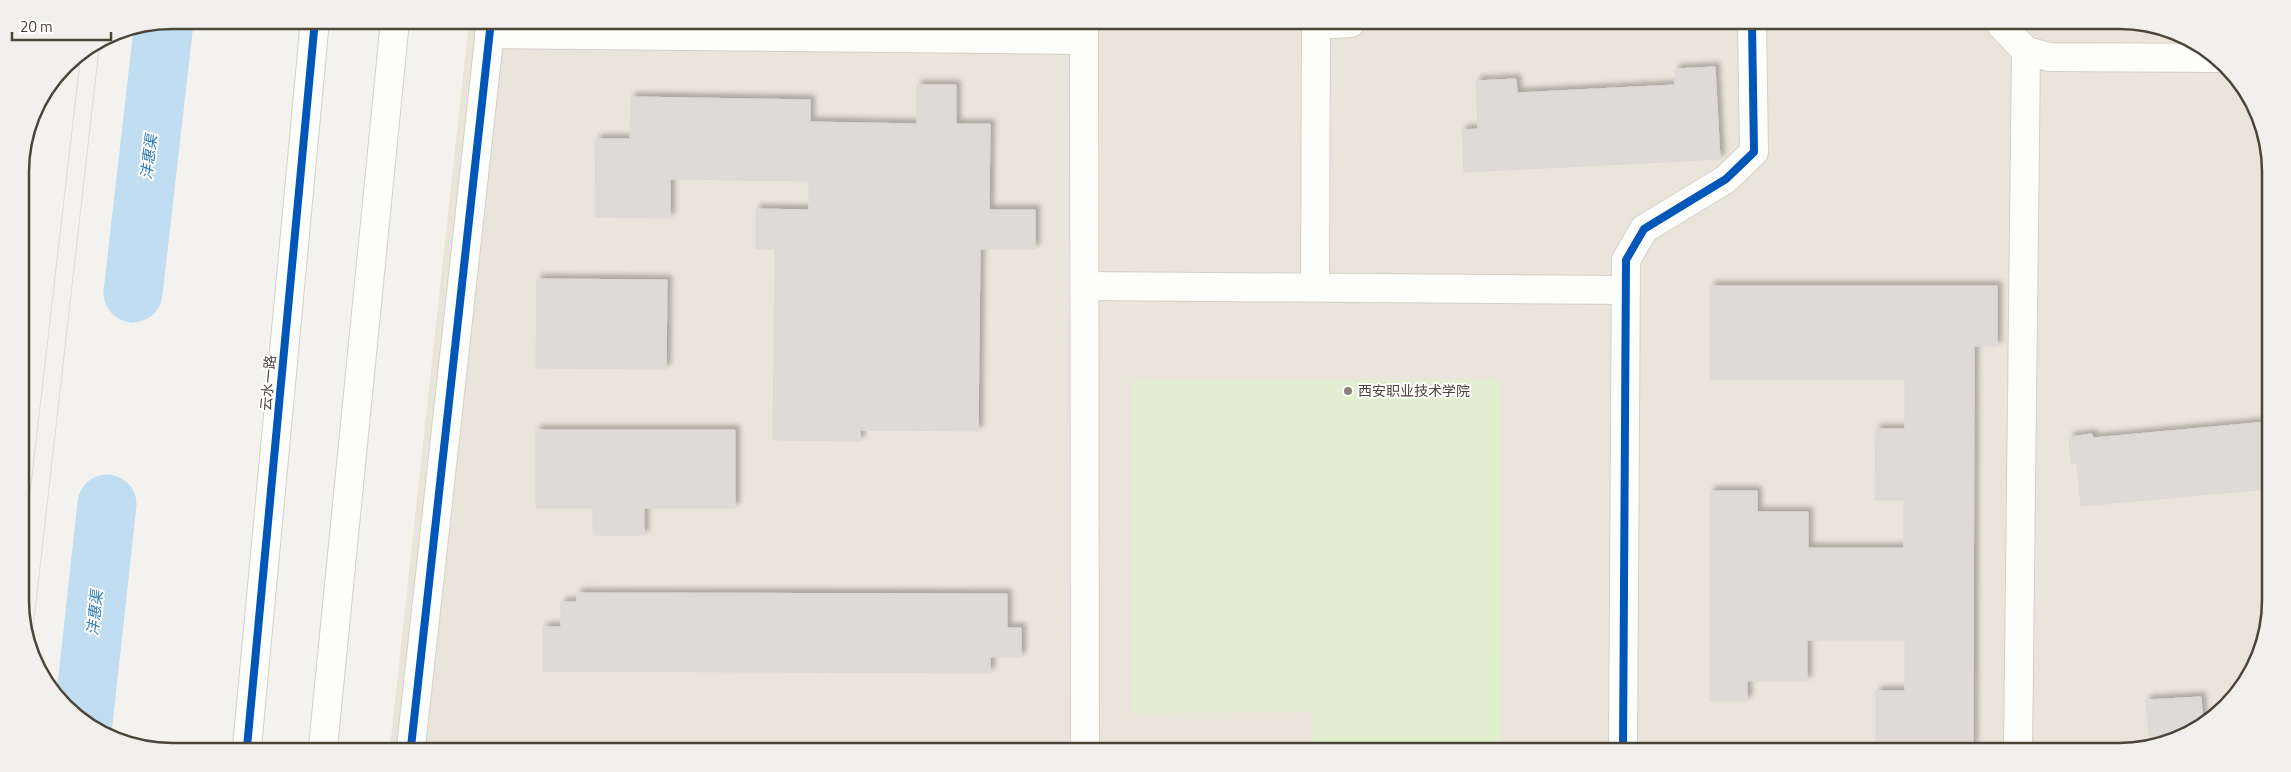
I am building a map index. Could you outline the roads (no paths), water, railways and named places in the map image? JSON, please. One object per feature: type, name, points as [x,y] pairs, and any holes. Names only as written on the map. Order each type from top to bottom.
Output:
[{"type":"street","name":"云水一路","points":[[246,743],[314,29]]},
{"type":"street","points":[[323,743],[393,29]]},
{"type":"street","points":[[412,743],[490,29]]},
{"type":"street","points":[[688,29],[1084,31],[1085,743]]},
{"type":"street","points":[[1316,29],[1316,287]]},
{"type":"street","points":[[1623,743],[1626,260],[1644,229],[1726,179],[1754,152],[1752,29]]},
{"type":"street","points":[[2005,29],[2026,51],[2049,57],[2206,58]]},
{"type":"street","points":[[2018,743],[2026,51]]},
{"type":"street","points":[[1084,286],[1626,290]]},
{"type":"waterway","name":"沣惠渠","points":[[133,293],[163,29]]},
{"type":"waterway","name":"沣惠渠","points":[[84,713],[107,504]]},
{"type":"tram line","points":[[32,633],[99,49]]},
{"type":"tram line","points":[[29,502],[80,62]]},
{"type":"place","name":"西安职业技术学院","points":[[1348,391]]}]
